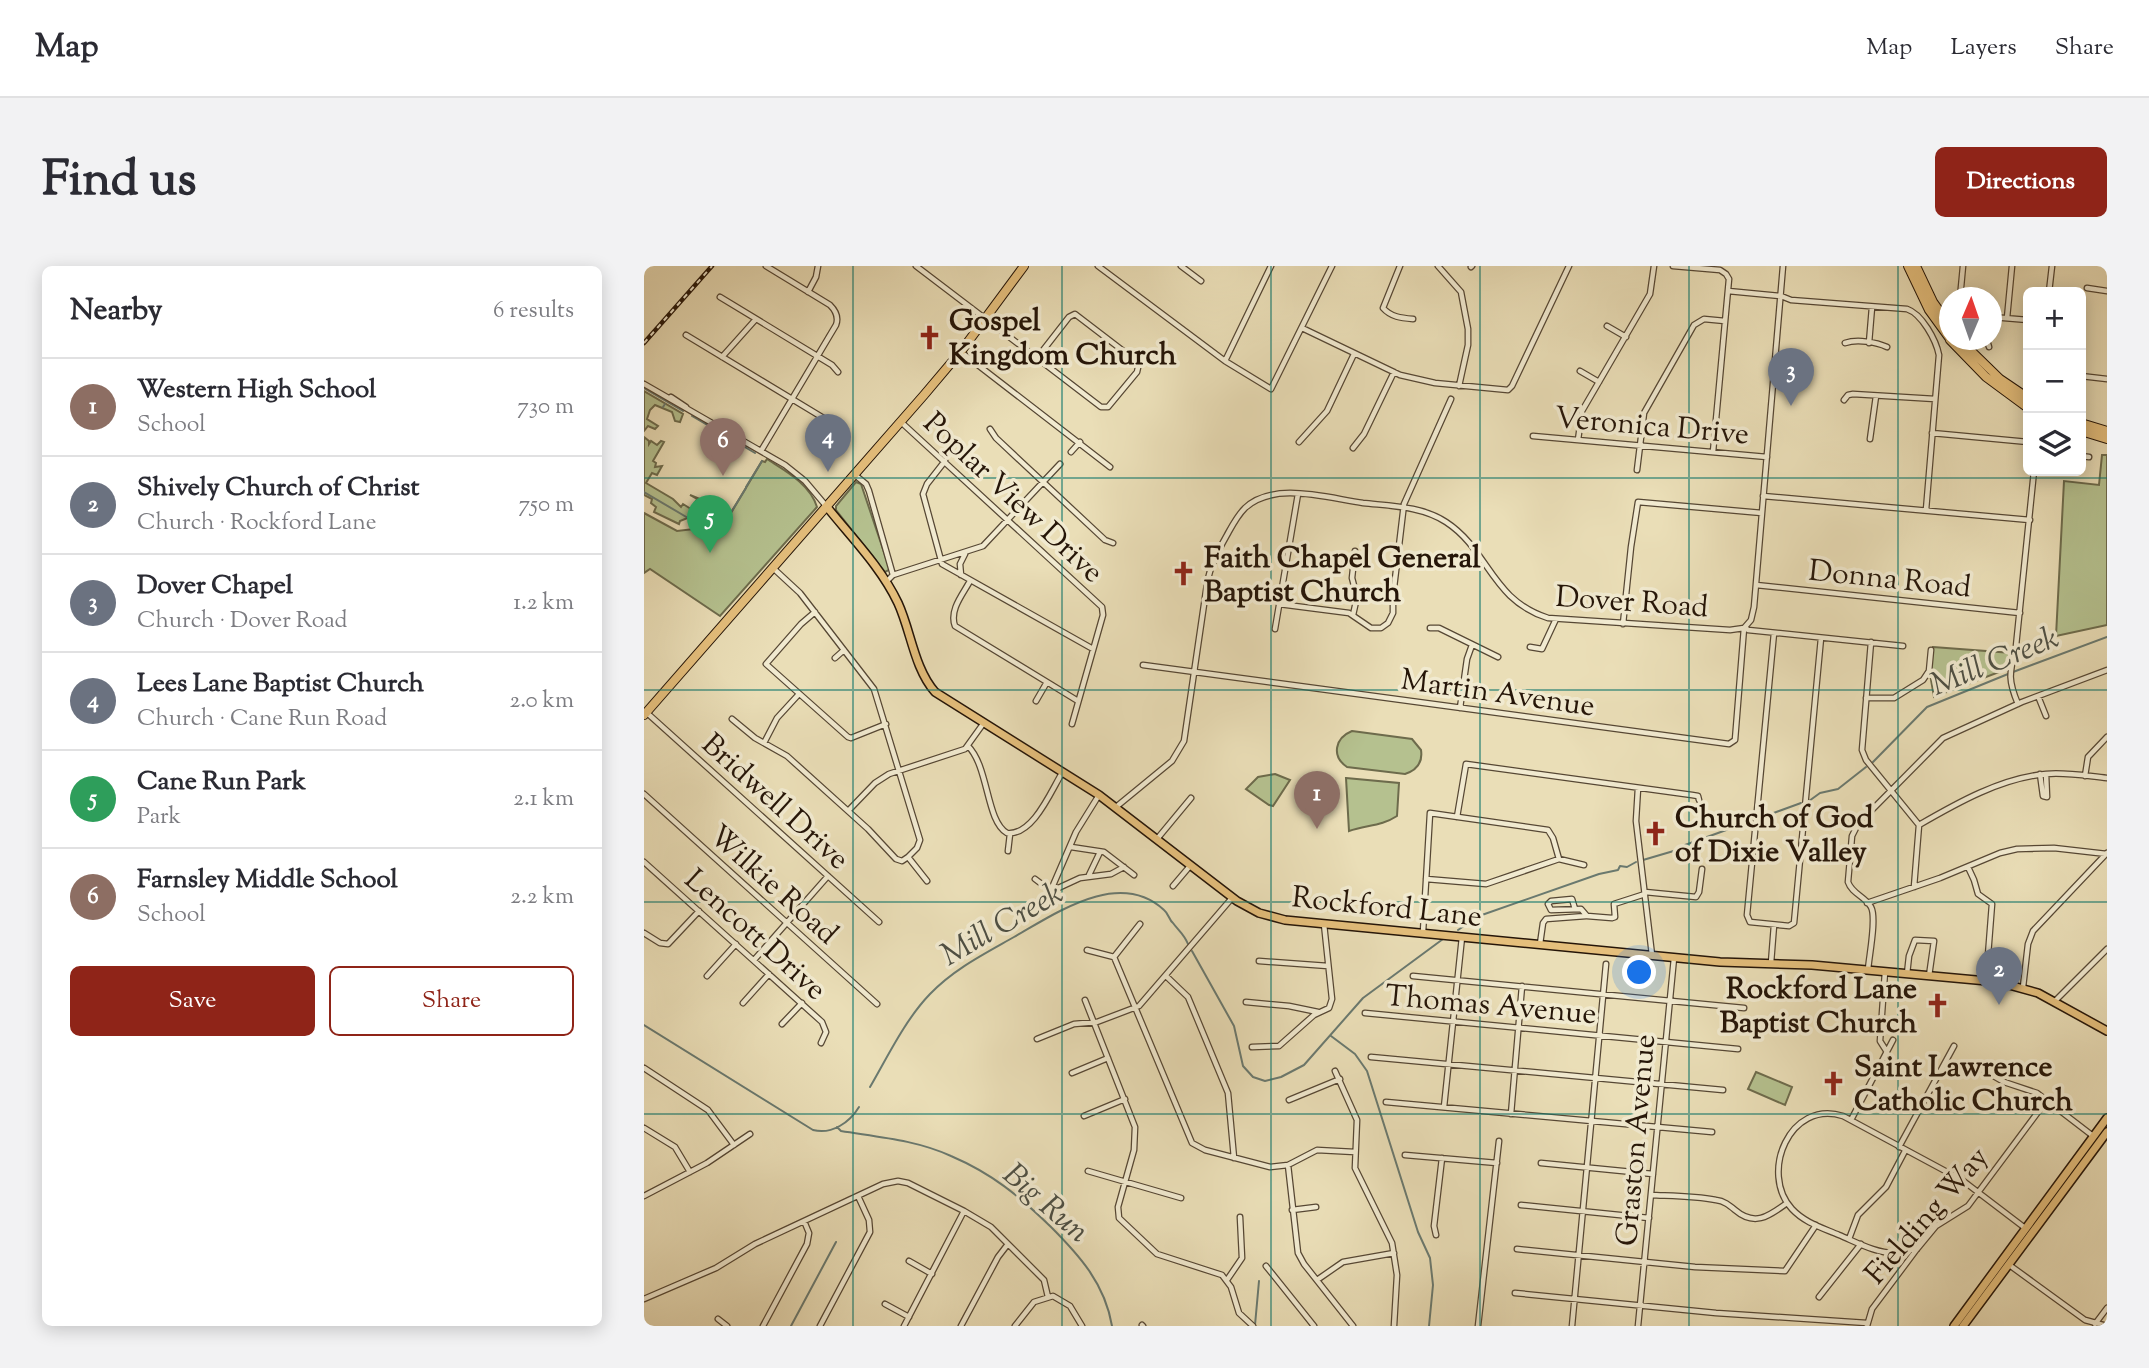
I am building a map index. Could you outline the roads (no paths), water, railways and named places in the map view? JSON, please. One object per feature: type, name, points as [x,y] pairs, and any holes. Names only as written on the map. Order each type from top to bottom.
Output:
[{"type":"highway","points":[[645,713],[901,422],[961,351],[1024,266]]},
{"type":"highway","points":[[1908,266],[1929,310],[1939,324]]},
{"type":"highway","points":[[1916,266],[1939,310]]},
{"type":"highway","points":[[1960,350],[1986,377],[2023,404]]},
{"type":"highway","points":[[1970,350],[2000,379],[2023,395]]},
{"type":"highway","points":[[2086,425],[2107,431]]},
{"type":"highway","points":[[2086,433],[2107,439]]},
{"type":"main road","name":"Rockford Lane","points":[[827,507],[886,582],[906,622],[926,680],[943,698],[1099,795],[1233,897],[1266,916],[1674,957],[1986,981],[2023,987],[2055,1001],[2107,1031]]},
{"type":"main road","points":[[1954,1326],[2107,1118]]},
{"type":"main road","points":[[1963,1326],[2107,1132]]},
{"type":"main road","points":[[2093,1136],[2094,1149]]},
{"type":"main road","points":[[2025,1227],[2027,1239]]},
{"type":"main road","points":[[2008,1264],[2005,1260],[2014,1247],[2014,1241]]},
{"type":"street","points":[[761,451],[836,325],[837,316],[830,305],[766,266]]},
{"type":"street","points":[[808,292],[817,277],[818,266]]},
{"type":"street","points":[[916,266],[1037,358],[1106,408],[1139,368],[1136,359],[1074,314],[1037,358]]},
{"type":"street","points":[[1098,266],[1224,361],[1268,389],[1274,387],[1332,266]]},
{"type":"street","points":[[1181,266],[1201,281]]},
{"type":"street","points":[[1224,361],[1271,266]]},
{"type":"street","points":[[1400,266],[1383,308],[1399,318],[1413,319]]},
{"type":"street","points":[[1438,266],[1461,292],[1468,329],[1468,345],[1459,386]]},
{"type":"street","points":[[1302,328],[1394,372],[1426,382],[1507,390],[1512,386],[1569,266]]},
{"type":"street","points":[[1578,440],[1583,411],[1650,295],[1654,266]]},
{"type":"street","points":[[1673,266],[1725,273],[1729,279],[1713,452]]},
{"type":"street","name":"Dover Road","points":[[1116,807],[1177,755],[1186,735],[1208,578],[1213,562],[1240,514],[1253,502],[1271,494],[1298,494],[1429,513],[1455,528],[1511,599],[1537,615],[1623,624],[1744,628],[1753,612],[1756,585],[1783,266]]},
{"type":"street","points":[[1961,287],[1963,266]]},
{"type":"street","points":[[2007,318],[2012,266]]},
{"type":"street","points":[[2050,287],[2052,266]]},
{"type":"street","points":[[2087,288],[2107,291]]},
{"type":"street","points":[[1728,291],[1781,296],[1791,300],[1913,311],[1939,351],[1926,510]]},
{"type":"street","points":[[720,297],[818,356],[838,372]]},
{"type":"street","points":[[1869,343],[1872,307]]},
{"type":"street","points":[[2002,318],[2023,320]]},
{"type":"street","points":[[722,357],[756,319]]},
{"type":"street","points":[[1637,470],[1642,419],[1646,407],[1694,325],[1704,319],[1725,321]]},
{"type":"street","points":[[1607,326],[1626,337]]},
{"type":"street","points":[[686,335],[835,425]]},
{"type":"street","points":[[1845,343],[1852,341],[1887,347]]},
{"type":"street","points":[[961,351],[1110,467]]},
{"type":"street","points":[[1299,442],[1326,411],[1354,354]]},
{"type":"street","points":[[1580,371],[1599,382]]},
{"type":"street","points":[[1353,449],[1364,434],[1394,372]]},
{"type":"street","points":[[2086,377],[2107,379]]},
{"type":"street","points":[[644,382],[761,451],[805,481],[827,507]]},
{"type":"street","points":[[1844,400],[1850,394],[1935,399]]},
{"type":"street","points":[[1870,439],[1876,396]]},
{"type":"street","points":[[1279,604],[1353,615],[1375,628],[1386,625],[1392,617],[1404,508],[1418,470],[1451,399]]},
{"type":"street","name":"Poplar View Drive","points":[[901,422],[1101,606],[1103,615],[1072,724]]},
{"type":"street","points":[[990,429],[996,438],[1105,540],[1113,543]]},
{"type":"street","points":[[1933,433],[2023,442]]},
{"type":"street","name":"Veronica Drive","points":[[1533,436],[1767,457]]},
{"type":"street","points":[[1071,452],[1080,442]]},
{"type":"street","points":[[945,461],[927,484],[923,494],[943,565],[1093,649]]},
{"type":"street","points":[[886,582],[893,575],[986,544],[1060,464]]},
{"type":"street","points":[[855,475],[867,486],[893,575]]},
{"type":"street","points":[[2018,704],[2009,677],[2016,646],[2034,476]]},
{"type":"street","points":[[1275,629],[1298,494]]},
{"type":"street","points":[[1763,496],[2030,520]]},
{"type":"street","points":[[1623,624],[1638,502],[1762,513]]},
{"type":"street","points":[[1353,615],[1357,597],[1352,579],[1355,551]]},
{"type":"street","points":[[961,576],[960,564],[965,553]]},
{"type":"street","points":[[732,719],[751,735],[783,752],[896,859],[902,861],[908,858],[917,848],[919,840],[874,689],[815,612],[773,568]]},
{"type":"street","points":[[970,581],[954,610],[952,618],[955,626],[1078,701]]},
{"type":"street","name":"Donna Road","points":[[1756,585],[2020,613]]},
{"type":"street","points":[[815,612],[766,662],[849,738],[886,724]]},
{"type":"street","points":[[1530,647],[1542,649],[1556,619]]},
{"type":"street","points":[[1430,628],[1439,628],[1497,657]]},
{"type":"street","points":[[1744,628],[1903,646]]},
{"type":"street","name":"Martin Avenue","points":[[1143,665],[1730,744],[1735,740],[1744,628]]},
{"type":"street","points":[[1774,633],[1747,915],[1752,923],[1789,926],[1794,920],[1821,638]]},
{"type":"street","points":[[1871,642],[1863,754],[1919,825],[1914,887]]},
{"type":"street","points":[[1460,709],[1467,659],[1472,645]]},
{"type":"street","points":[[835,658],[844,650]]},
{"type":"street","points":[[1866,698],[1891,699],[1923,680],[1929,671],[1931,650]]},
{"type":"street","points":[[1868,970],[1872,911],[1867,902],[1849,886],[1852,836],[1858,824],[1943,738],[2018,704],[2107,670]]},
{"type":"street","points":[[1036,701],[1047,682]]},
{"type":"street","points":[[764,743],[777,718],[799,694]]},
{"type":"street","points":[[2038,696],[2046,716]]},
{"type":"street","name":"Bridwell Drive","points":[[645,713],[879,922]]},
{"type":"street","points":[[848,811],[875,783],[899,769],[963,750],[984,724]]},
{"type":"street","points":[[2085,776],[2088,757],[2107,737]]},
{"type":"street","points":[[968,746],[979,762],[998,824],[1010,834],[1025,828],[1046,803],[1063,772]]},
{"type":"street","points":[[1457,817],[1464,764],[1698,796],[1699,800]]},
{"type":"street","points":[[1919,825],[1955,805],[2003,784],[2043,774],[2107,778]]},
{"type":"street","points":[[1638,788],[1636,821],[1652,955]]},
{"type":"street","name":"Wilkie Road","points":[[644,794],[877,1004]]},
{"type":"street","points":[[1051,890],[1076,832],[1099,795]]},
{"type":"street","points":[[1157,839],[1191,798]]},
{"type":"street","points":[[1423,932],[1430,814],[1548,830],[1559,859]]},
{"type":"street","points":[[1008,851],[1010,834]]},
{"type":"street","points":[[1071,847],[1100,851],[1134,875]]},
{"type":"street","points":[[1867,902],[1914,887],[2000,853],[2028,848],[2107,854]]},
{"type":"street","points":[[1089,876],[1100,851]]},
{"type":"street","points":[[2023,987],[2028,944],[2033,931],[2107,854]]},
{"type":"street","points":[[908,858],[927,881]]},
{"type":"street","points":[[1426,878],[1488,883],[1559,859],[1584,865]]},
{"type":"street","name":"Lencott Drive","points":[[644,862],[825,1026],[826,1032],[821,1043]]},
{"type":"street","points":[[1173,886],[1191,865]]},
{"type":"street","points":[[1051,890],[1089,876],[1111,874],[1124,867]]},
{"type":"street","points":[[1968,867],[1978,894],[1992,904],[1986,981]]},
{"type":"street","points":[[1541,944],[1542,923],[1546,919],[1615,917],[1614,904],[1645,893],[1696,897],[1702,869]]},
{"type":"street","points":[[754,960],[828,876]]},
{"type":"street","points":[[1035,879],[1051,890]]},
{"type":"street","points":[[1037,1039],[1074,1024],[1093,1022],[1136,1008],[1233,897]]},
{"type":"street","points":[[1575,909],[1572,899],[1551,901],[1548,904],[1551,910],[1581,909],[1587,916]]},
{"type":"street","points":[[644,933],[660,943],[668,944],[699,911]]},
{"type":"street","points":[[1252,1047],[1279,1046],[1331,1006],[1324,923]]},
{"type":"street","points":[[1114,957],[1140,924]]},
{"type":"street","points":[[1771,963],[1774,925]]},
{"type":"street","points":[[1444,1107],[1462,936]]},
{"type":"street","points":[[1908,974],[1909,957],[1915,940],[1934,941],[1928,976]]},
{"type":"street","points":[[706,976],[736,944]]},
{"type":"street","points":[[2055,1001],[2107,949]]},
{"type":"street","points":[[1087,950],[1114,957]]},
{"type":"street","points":[[1114,957],[1190,1141],[1199,1148],[1270,1167],[1288,1165],[1320,1150],[1355,1152]]},
{"type":"street","name":"Graston Avenue","points":[[1638,1326],[1674,957]]},
{"type":"street","points":[[1259,961],[1328,966]]},
{"type":"street","points":[[1572,1326],[1606,964]]},
{"type":"street","points":[[1885,972],[1880,1041],[1887,1052]]},
{"type":"street","points":[[743,1003],[769,974]]},
{"type":"street","points":[[1166,976],[1188,998],[1228,1093],[1234,1158]]},
{"type":"street","points":[[1413,976],[1744,1008]]},
{"type":"street","points":[[1511,1114],[1522,986]]},
{"type":"street","points":[[1084,1000],[1133,1120],[1133,1155],[1118,1215],[1150,1249],[1161,1256],[1216,1272],[1227,1280],[1239,1313],[1253,1326]]},
{"type":"street","points":[[1246,1002],[1298,1007],[1319,1013]]},
{"type":"street","points":[[782,1024],[802,1003]]},
{"type":"street","name":"Thomas Avenue","points":[[1365,1013],[1738,1049]]},
{"type":"street","points":[[1851,1120],[1894,1040]]},
{"type":"street","points":[[1899,1147],[1954,1046]]},
{"type":"street","points":[[1371,1057],[1723,1090]]},
{"type":"street","points":[[1072,1073],[1108,1058]]},
{"type":"street","points":[[1976,1066],[2004,1082],[2033,1091],[2093,1136]]},
{"type":"street","points":[[644,1068],[708,1110],[734,1145]]},
{"type":"street","points":[[1335,1071],[1356,1120],[1355,1168],[1388,1231],[1394,1253],[1397,1275],[1394,1326]]},
{"type":"street","points":[[1289,1100],[1340,1079]]},
{"type":"street","points":[[1084,1116],[1125,1099]]},
{"type":"street","name":"Fielding Way","points":[[1867,1324],[1872,1309],[1917,1249],[1936,1226],[1961,1212],[1979,1192],[2047,1100]]},
{"type":"street","points":[[1386,1102],[1712,1132]]},
{"type":"street","points":[[1917,1249],[1892,1253],[1861,1244],[1799,1216],[1787,1203],[1780,1189],[1778,1175],[1781,1152],[1790,1135],[1801,1123],[1820,1114],[1837,1114],[1851,1120],[1962,1180],[2025,1227]]},
{"type":"street","points":[[644,1128],[675,1147],[691,1172]]},
{"type":"street","points":[[644,1196],[691,1172],[750,1134]]},
{"type":"street","points":[[1478,1326],[1499,1141]]},
{"type":"street","points":[[1849,1239],[1858,1215],[1886,1187],[1905,1151]]},
{"type":"street","points":[[1405,1155],[1497,1163]]},
{"type":"street","points":[[1436,1235],[1434,1226],[1442,1158]]},
{"type":"street","points":[[1541,1163],[1653,1174]]},
{"type":"street","points":[[1288,1165],[1298,1253],[1353,1326]]},
{"type":"street","points":[[1088,1171],[1181,1198]]},
{"type":"street","points":[[644,1299],[716,1268],[755,1244],[889,1182],[901,1182],[964,1211],[991,1227],[1044,1280],[1048,1297]]},
{"type":"street","points":[[1651,1195],[1716,1200],[1756,1220],[1767,1217],[1787,1203]]},
{"type":"street","points":[[820,1326],[870,1232],[869,1220],[858,1196]]},
{"type":"street","points":[[1521,1205],[1649,1218]]},
{"type":"street","points":[[1292,1210],[1316,1207]]},
{"type":"street","points":[[904,1326],[964,1211]]},
{"type":"street","points":[[1227,1280],[1242,1258],[1240,1217]]},
{"type":"street","points":[[763,1326],[807,1244],[809,1236],[804,1221]]},
{"type":"street","points":[[1517,1249],[1645,1262],[1785,1271],[1816,1225]]},
{"type":"street","points":[[961,1326],[998,1256],[1008,1244]]},
{"type":"street","points":[[1819,1297],[1861,1244]]},
{"type":"street","points":[[1317,1280],[1343,1262],[1394,1253]]},
{"type":"street","points":[[909,1261],[932,1275]]},
{"type":"street","points":[[2008,1264],[2075,1314],[2095,1324],[2107,1326]]},
{"type":"street","points":[[1266,1266],[1314,1326]]},
{"type":"street","points":[[1515,1293],[1867,1324]]},
{"type":"street","points":[[1015,1326],[1034,1302],[1048,1297],[1066,1302],[1082,1326]]},
{"type":"street","points":[[885,1304],[909,1317]]},
{"type":"street","points":[[2095,1324],[2107,1308]]},
{"type":"street","points":[[718,1320],[727,1326]]},
{"type":"waterway","points":[[644,388],[683,411]]},
{"type":"waterway","points":[[692,416],[755,453]]},
{"type":"waterway","points":[[746,487],[762,461]]},
{"type":"waterway","points":[[692,526],[708,537],[717,535],[746,488]]},
{"type":"waterway","points":[[644,492],[688,518]]},
{"type":"waterway","points":[[698,532],[703,524]]},
{"type":"waterway","name":"Mill Creek","points":[[2013,672],[2107,637]]},
{"type":"waterway","name":"Mill Creek","points":[[1873,762],[1927,707],[2008,674]]},
{"type":"waterway","name":"Mill Creek","points":[[1809,801],[1820,793],[1838,789],[1866,767]]},
{"type":"waterway","name":"Mill Creek","points":[[1760,818],[1801,803]]},
{"type":"waterway","name":"Mill Creek","points":[[1643,860],[1677,850],[1751,821]]},
{"type":"waterway","name":"Mill Creek","points":[[1458,930],[1479,916],[1636,862]]},
{"type":"waterway","name":"Mill Creek","points":[[870,1087],[913,1015],[939,985],[959,969],[1068,907],[1108,894],[1127,893],[1146,898],[1166,912],[1188,944]]},
{"type":"waterway","name":"Mill Creek","points":[[1192,951],[1234,1026],[1243,1066],[1253,1077],[1265,1081],[1281,1077],[1304,1065],[1363,998],[1443,939]]},
{"type":"waterway","points":[[644,1025],[813,1130],[834,1129],[851,1118],[859,1107]]},
{"type":"waterway","points":[[1331,1036],[1355,1054],[1367,1071],[1418,1232],[1430,1258],[1433,1285],[1429,1326]]},
{"type":"waterway","name":"Big Run","points":[[837,1127],[841,1131],[924,1146],[980,1170],[1005,1187],[1051,1227],[1081,1260],[1104,1297],[1112,1326]]},
{"type":"waterway","points":[[791,1326],[836,1242]]},
{"type":"waterway","points":[[1255,1325],[1259,1281]]},
{"type":"waterway","points":[[1304,1317],[1311,1326]]},
{"type":"railway","points":[[644,343],[712,266]]},
{"type":"place","name":"Gospel Kingdom Church","points":[[929,337]]},
{"type":"place","name":"Dover Chapel","points":[[1791,406]]},
{"type":"place","name":"Lees Lane Baptist Church","points":[[828,472]]},
{"type":"place","name":"Farnsley Middle School","points":[[723,476]]},
{"type":"place","name":"Cane Run Park","points":[[710,553]]},
{"type":"place","name":"Faith Chapel General Baptist Church","points":[[1184,574]]},
{"type":"place","name":"Western High School","points":[[1317,829]]},
{"type":"place","name":"Church of God of Dixie Valley","points":[[1655,834]]},
{"type":"place","name":"Rockford Lane Baptist Church","points":[[1937,1005]]},
{"type":"place","name":"Shively Church of Christ","points":[[1999,1005]]},
{"type":"place","name":"Saint Lawrence Catholic Church","points":[[1834,1083]]}]
